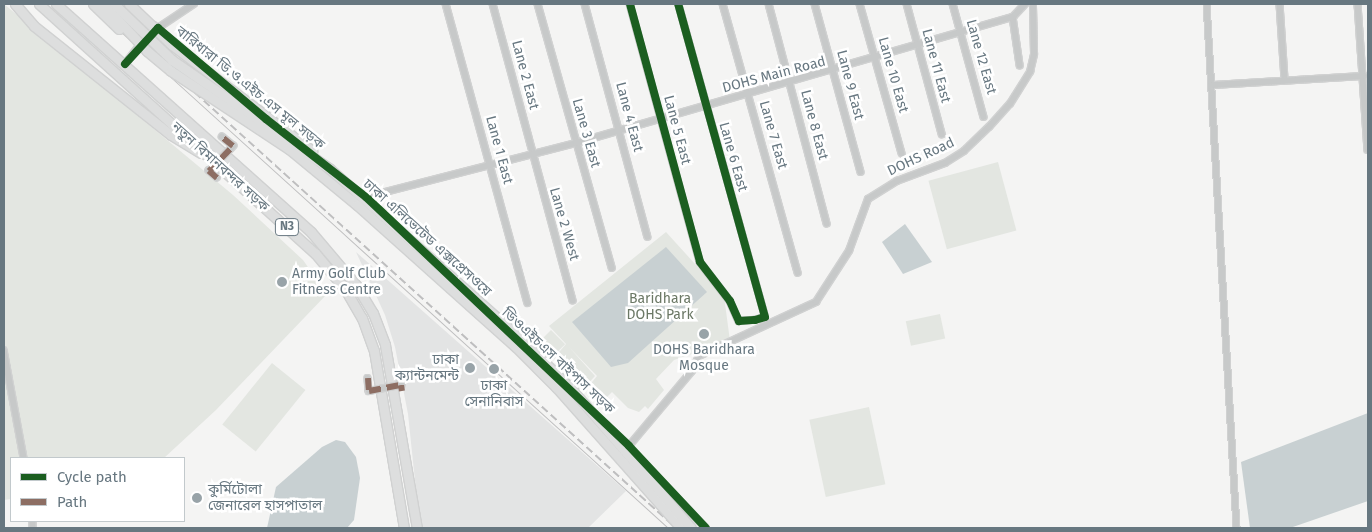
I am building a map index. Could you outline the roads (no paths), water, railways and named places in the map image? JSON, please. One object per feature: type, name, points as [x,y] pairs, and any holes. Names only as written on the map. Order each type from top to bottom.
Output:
[{"type":"highway","points":[[15,4],[34,26],[171,135],[214,160]]},
{"type":"highway","name":"নতুন বিমানবন্দর সড়ক","points":[[39,4],[315,253],[356,308],[371,340],[379,373],[404,528]]},
{"type":"highway","name":"নতুন বিমানবন্দর সড়ক","points":[[56,4],[311,232],[356,285],[373,313],[385,345],[417,528]]},
{"type":"highway","points":[[63,4],[77,22]]},
{"type":"highway","points":[[93,4],[108,21],[128,34]]},
{"type":"highway","name":"ঢাকা এলিভেটেড এক্সপ্রেসওয়ে","points":[[103,4],[128,34],[172,71],[289,149],[358,205],[556,387],[681,528]]},
{"type":"highway","name":"ঢাকা এলিভেটেড এক্সপ্রেসওয়ে","points":[[114,4],[172,60],[330,169],[522,340],[574,392],[691,528]]},
{"type":"highway","points":[[131,4],[172,45],[283,127],[330,169]]},
{"type":"highway","points":[[396,477],[409,476]]},
{"type":"street","points":[[131,4],[158,28],[194,4]]},
{"type":"street","name":"Lane 1 East","points":[[446,4],[528,303]]},
{"type":"street","name":"Lane 2 East","points":[[493,4],[533,153]]},
{"type":"street","name":"Lane 3 East","points":[[538,4],[612,268]]},
{"type":"street","name":"Lane 4 East","points":[[585,4],[648,237]]},
{"type":"street","name":"Lane 5 East","points":[[630,4],[700,262]]},
{"type":"street","name":"Lane 6 East","points":[[678,4],[765,317],[739,321],[730,302],[700,262]]},
{"type":"street","name":"Lane 7 East","points":[[723,4],[798,273]]},
{"type":"street","name":"Lane 8 East","points":[[769,4],[827,223]]},
{"type":"street","name":"Lane 9 East","points":[[815,4],[861,172]]},
{"type":"street","name":"Lane 10 East","points":[[860,4],[902,153]]},
{"type":"street","name":"Lane 11 East","points":[[907,4],[942,134]]},
{"type":"street","name":"Lane 12 East","points":[[953,4],[984,117]]},
{"type":"street","points":[[1020,65],[1013,17],[1025,4]]},
{"type":"street","name":"DOHS Road","points":[[629,446],[692,371],[699,356],[816,302],[849,251],[868,199],[897,181],[945,163],[964,151],[1010,104],[1030,72],[1034,54],[1032,4]]},
{"type":"street","points":[[1207,4],[1238,528]]},
{"type":"street","points":[[1280,4],[1285,80]]},
{"type":"street","points":[[1358,4],[1368,150]]},
{"type":"street","name":"DOHS Main Road","points":[[366,197],[490,166],[706,107],[876,59],[1013,17]]},
{"type":"street","name":"বারিধারা ডি.ও.এইচ.এস মূল সড়ক","points":[[125,64],[158,28],[266,119],[366,197]]},
{"type":"street","points":[[1212,84],[1364,76]]},
{"type":"street","points":[[217,178],[209,171],[233,146],[222,137]]},
{"type":"street","name":"Lane 2 West","points":[[533,153],[573,300]]},
{"type":"street","name":"ডিওএইচএস বাইপাস সড়ক","points":[[366,197],[629,446],[706,528]]},
{"type":"street","points":[[4,350],[24,457]]},
{"type":"street","points":[[368,378],[369,391],[401,388]]},
{"type":"tram line","points":[[90,4],[668,528]]},
{"type":"railway","points":[[97,4],[676,528]]},
{"type":"place","name":"Army Golf Club Fitness Centre","points":[[282,282]]},
{"type":"place","name":"DOHS Baridhara Mosque","points":[[704,334]]},
{"type":"place","name":"ঢাকা ক্যান্টনমেন্ট","points":[[470,368]]},
{"type":"place","name":"ঢাকা সেনানিবাস","points":[[494,369]]},
{"type":"place","name":"কুর্মিটোলা জেনারেল হাসপাতাল","points":[[197,498]]},
{"type":"park label","name":"Baridhara DOHS Park","points":[[660,308]]}]
